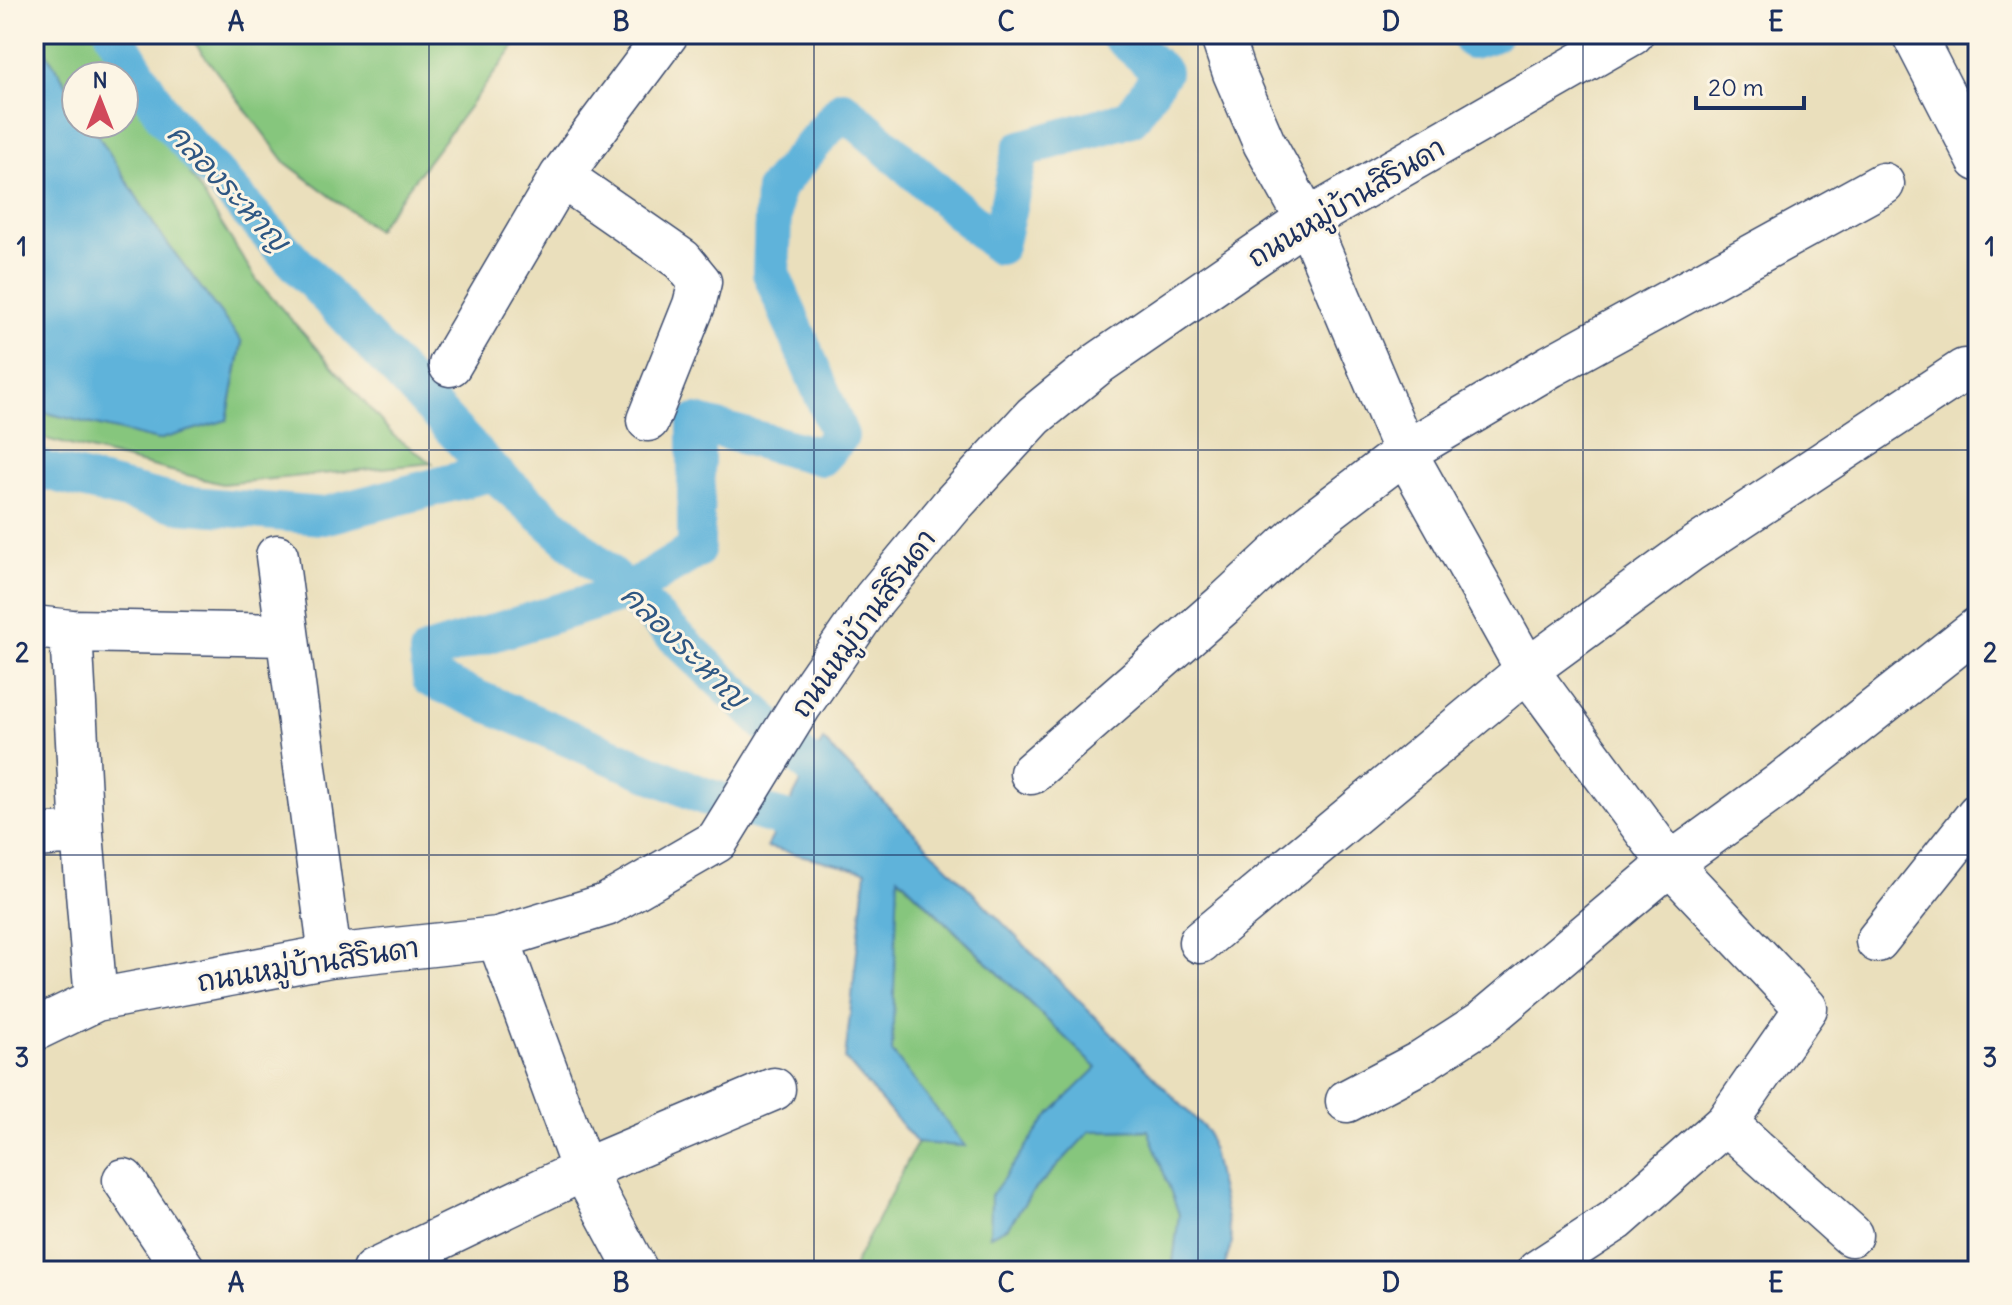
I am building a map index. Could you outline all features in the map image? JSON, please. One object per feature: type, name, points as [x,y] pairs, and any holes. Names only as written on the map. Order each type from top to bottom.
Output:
[{"type":"street","points":[[450,365],[561,176],[667,34]]},
{"type":"street","points":[[1221,34],[1264,143],[1307,220],[1405,452],[1527,670],[1670,864],[1806,1008],[1726,1123],[1616,1220],[1538,1271]]},
{"type":"street","name":"ถนนหมู่บ้านสิรินดา","points":[[34,1030],[96,1000],[330,956],[498,938],[606,905],[717,841],[800,706],[874,599],[952,505],[1034,416],[1099,363],[1307,220],[1632,34]]},
{"type":"street","points":[[1913,34],[1978,160]]},
{"type":"street","points":[[561,176],[682,260],[700,282],[694,305],[648,420]]},
{"type":"street","points":[[1031,773],[1223,605],[1309,525],[1405,452],[1551,366],[1883,184]]},
{"type":"street","points":[[1200,942],[1527,670],[1688,552],[1964,370]]},
{"type":"street","points":[[277,556],[330,956]]},
{"type":"street","points":[[1347,1101],[1419,1063],[1481,1023],[1670,864],[1779,785],[1978,628]]},
{"type":"street","points":[[96,1000],[82,833],[53,629],[287,635]]},
{"type":"street","points":[[1877,941],[1978,814]]},
{"type":"street","points":[[34,836],[82,833]]},
{"type":"street","points":[[498,938],[583,1170],[637,1271]]},
{"type":"street","points":[[373,1271],[583,1170],[774,1089]]},
{"type":"street","points":[[1726,1123],[1851,1235]]},
{"type":"street","points":[[124,1180],[185,1271]]},
{"type":"green space","points":[[35,34],[102,34],[118,60],[60,60],[60,74]]},
{"type":"green space","points":[[188,34],[524,34],[376,230],[286,163]]},
{"type":"green space","points":[[140,94],[258,282],[394,436],[432,463],[222,484],[34,436],[34,410],[158,440],[227,420],[242,343],[158,231],[101,140],[140,140]]},
{"type":"green space","points":[[897,876],[1097,1068],[1048,1116],[990,1235],[1008,1227],[1031,1194],[1090,1131],[1149,1130],[1179,1214],[1172,1271],[851,1271],[917,1143],[964,1146],[892,1052]]},
{"type":"water","points":[[34,34],[60,74],[60,140],[101,140],[158,231],[242,342],[227,420],[158,440],[34,410]]},
{"type":"water","points":[[823,740],[1208,1132],[1232,1242],[1223,1271],[1172,1271],[1179,1214],[1148,1130],[1090,1131],[1031,1194],[1008,1227],[990,1236],[991,1196],[1048,1116],[1097,1068],[898,876],[892,1052],[965,1146],[917,1143],[845,1059],[866,871],[767,847]]},
{"type":"waterway","name":"คลองระหาญ","points":[[114,34],[165,118],[278,244],[493,472],[628,591],[847,801]]},
{"type":"waterway","points":[[830,832],[704,796],[431,679],[428,653],[628,591],[696,550],[696,423],[821,457],[840,436],[771,273],[774,190],[843,109],[999,246],[1021,149],[1131,118],[1162,72],[1118,34]]},
{"type":"waterway","points":[[1468,34],[1472,40],[1492,34]]},
{"type":"waterway","points":[[34,468],[179,504],[323,516],[493,472]]}]
